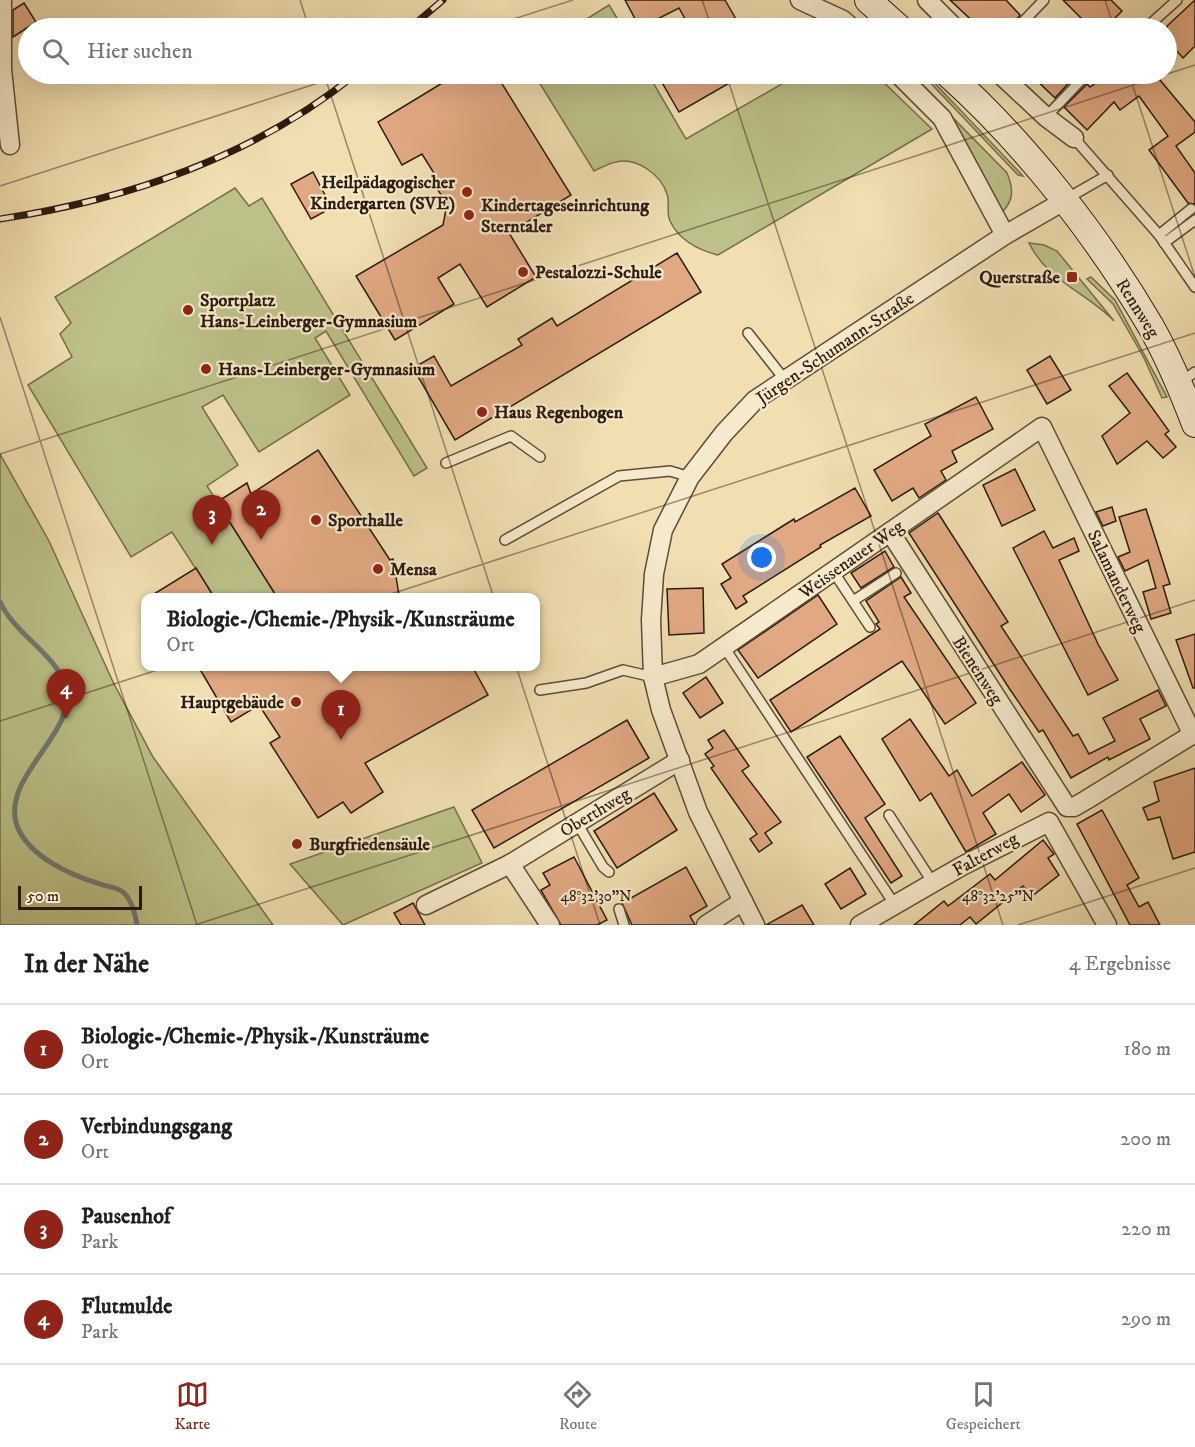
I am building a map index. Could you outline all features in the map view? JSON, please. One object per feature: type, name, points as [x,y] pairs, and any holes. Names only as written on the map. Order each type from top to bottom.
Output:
[{"type":"main road","points":[[868,0],[887,18]]},
{"type":"main road","name":"Rennweg","points":[[959,84],[974,98],[1064,201],[1187,378],[1195,424]]},
{"type":"street","points":[[2,0],[2,69],[10,145]]},
{"type":"street","points":[[800,0],[839,18]]},
{"type":"street","points":[[927,0],[945,18]]},
{"type":"street","points":[[908,84],[942,118],[1005,236]]},
{"type":"street","points":[[1011,84],[1046,117],[1074,138]]},
{"type":"street","name":"Jürgen-Schumann-Straße","points":[[755,925],[698,812],[661,710],[652,677],[654,574],[663,530],[690,477],[724,433],[755,400],[1005,236],[1064,201]]},
{"type":"street","name":"Weissenauer Weg","points":[[652,677],[699,664],[1042,427]]},
{"type":"street","name":"Salamanderweg","points":[[1042,427],[1194,734]]},
{"type":"street","name":"Bienenweg","points":[[890,532],[1066,807],[1074,807],[1194,734]]},
{"type":"street","name":"Oberthweg","points":[[426,905],[510,864],[680,760]]},
{"type":"street","name":"Falterweg","points":[[860,925],[933,883],[1049,822],[1107,925]]},
{"type":"street","points":[[510,864],[550,925]]},
{"type":"street","points":[[706,925],[743,901]]},
{"type":"lane","points":[[1027,18],[1044,0]]},
{"type":"lane","points":[[1157,18],[1177,0]]},
{"type":"lane","points":[[1046,117],[1077,84]]},
{"type":"lane","points":[[1074,138],[1161,239],[1195,287]]},
{"type":"lane","points":[[1064,201],[1108,175]]},
{"type":"lane","points":[[1161,239],[1191,209]]},
{"type":"lane","points":[[1161,239],[1195,220]]},
{"type":"lane","points":[[748,333],[785,380]]},
{"type":"lane","points":[[446,463],[512,436],[540,457]]},
{"type":"lane","points":[[505,540],[619,476],[670,471],[690,477]]},
{"type":"lane","points":[[833,571],[870,627]]},
{"type":"lane","points":[[853,601],[896,573]]},
{"type":"lane","points":[[724,647],[895,905]]},
{"type":"lane","points":[[540,690],[586,683],[623,670],[652,677]]},
{"type":"lane","points":[[889,815],[933,883]]},
{"type":"lane","points":[[577,823],[603,867],[609,872]]},
{"type":"lane","points":[[619,909],[624,925]]},
{"type":"green space","points":[[609,5],[617,18],[588,18]]},
{"type":"green space","points":[[540,84],[654,84],[686,139],[782,84],[885,84],[932,129],[718,255],[696,247],[678,234],[669,218],[668,197],[664,187],[647,169],[624,161],[611,163],[594,171]]},
{"type":"green space","points":[[916,84],[920,84],[1007,173],[1012,192],[1010,202],[998,216]]},
{"type":"green space","points":[[932,84],[936,84],[1023,176],[1018,175]]},
{"type":"green space","points":[[235,188],[249,206],[262,198],[427,468],[414,476],[326,331],[315,338],[350,395],[259,452],[223,395],[202,407],[238,465],[207,486],[274,593],[211,593],[172,532],[131,557],[28,385],[72,357],[60,334],[71,323],[55,297]]},
{"type":"green space","points":[[1029,243],[1044,245],[1057,251],[1114,321],[1046,268]]},
{"type":"green space","points":[[1091,277],[1115,300],[1167,397],[1162,398],[1144,358],[1113,304],[1087,279]]},
{"type":"green space","points":[[0,454],[49,541],[113,682],[153,757],[273,925],[0,925]]},
{"type":"green space","points":[[454,807],[482,863],[343,925],[290,864]]},
{"type":"building","points":[[625,0],[725,0],[735,18],[684,18],[679,8],[660,18],[635,18]]},
{"type":"building","points":[[950,0],[1006,0],[1020,15],[1018,18],[969,18]]},
{"type":"building","points":[[1063,0],[1111,0],[1122,11],[1115,18],[1081,18]]},
{"type":"building","points":[[1195,0],[1195,46],[1183,58],[1177,51],[1176,18]]},
{"type":"building","points":[[24,3],[33,18],[18,18],[18,34],[13,37],[13,10]]},
{"type":"building","points":[[441,84],[502,84],[571,195],[509,233],[536,277],[487,307],[460,264],[438,278],[454,304],[395,340],[356,276],[443,225],[447,204],[434,184],[439,181],[422,154],[402,165],[378,122]]},
{"type":"building","points":[[663,84],[728,84],[679,112]]},
{"type":"building","points":[[1040,84],[1068,84],[1055,98]]},
{"type":"building","points":[[1087,84],[1090,87],[1094,84],[1163,84],[1195,122],[1195,132],[1176,146],[1195,173],[1195,204],[1188,203],[1149,150],[1168,136],[1139,96],[1120,110],[1114,102],[1087,130],[1064,107]]},
{"type":"building","points":[[313,172],[325,195],[317,200],[324,212],[311,219],[291,184]]},
{"type":"building","points":[[677,253],[701,292],[455,440],[413,368],[434,356],[451,386],[522,345],[518,339],[552,318],[557,326]]},
{"type":"building","points":[[1050,356],[1071,390],[1047,404],[1027,370]]},
{"type":"building","points":[[1127,373],[1169,431],[1165,434],[1176,447],[1163,458],[1147,441],[1117,464],[1102,436],[1130,413],[1109,386]]},
{"type":"building","points":[[976,397],[993,429],[952,451],[957,462],[941,471],[946,480],[919,498],[913,488],[892,501],[874,470],[931,436],[925,424]]},
{"type":"building","points":[[318,450],[390,560],[393,559],[399,593],[274,593],[217,502],[247,483],[251,494]]},
{"type":"building","points":[[1015,469],[1035,510],[1002,526],[983,485]]},
{"type":"building","points":[[855,488],[871,516],[820,545],[821,547],[743,596],[747,602],[736,609],[721,584],[731,578],[722,564],[794,519],[795,522]]},
{"type":"building","points":[[1112,507],[1116,521],[1103,526],[1096,512]]},
{"type":"building","points":[[1146,509],[1170,584],[1163,586],[1171,613],[1151,619],[1143,592],[1156,588],[1148,560],[1125,571],[1118,557],[1130,552],[1119,517]]},
{"type":"building","points":[[938,513],[1008,622],[1001,626],[1073,736],[1078,734],[1089,754],[1115,741],[1103,718],[1158,690],[1166,706],[1140,719],[1150,739],[1109,760],[1108,757],[1071,778],[1043,730],[1039,732],[1009,688],[909,533]]},
{"type":"building","points":[[1044,531],[1053,548],[1074,538],[1079,551],[1059,560],[1098,644],[1118,680],[1088,695],[1013,548]]},
{"type":"building","points":[[885,551],[894,567],[861,588],[851,573]]},
{"type":"building","points":[[196,568],[212,593],[155,593]]},
{"type":"building","points":[[901,577],[911,593],[904,597],[976,703],[945,724],[902,661],[791,732],[770,700],[880,629],[876,624],[879,622],[866,601]]},
{"type":"building","points":[[703,588],[704,633],[669,635],[667,589]]},
{"type":"building","points":[[818,595],[837,624],[758,678],[738,650]]},
{"type":"building","points":[[1195,634],[1195,688],[1193,688],[1176,640]]},
{"type":"building","points":[[201,671],[475,671],[488,695],[365,763],[383,792],[351,813],[343,802],[318,818],[270,743],[280,737],[259,705],[231,722]]},
{"type":"building","points":[[706,677],[723,703],[700,718],[683,693]]},
{"type":"building","points":[[910,719],[949,776],[957,770],[972,796],[1022,762],[1045,795],[1021,812],[1009,794],[983,813],[996,834],[966,852],[931,793],[920,801],[882,739]]},
{"type":"building","points":[[627,720],[649,758],[494,848],[472,810]]},
{"type":"building","points":[[724,730],[749,766],[742,771],[781,822],[765,833],[772,843],[759,852],[750,839],[757,834],[711,768],[714,766],[705,754],[713,748],[708,740]]},
{"type":"building","points":[[840,736],[885,804],[865,818],[902,876],[891,883],[807,757]]},
{"type":"building","points":[[1195,768],[1195,852],[1173,859],[1160,817],[1148,820],[1143,808],[1159,801],[1154,782]]},
{"type":"building","points":[[654,793],[677,830],[617,868],[594,831]]},
{"type":"building","points":[[1102,810],[1139,878],[1127,885],[1139,907],[1148,902],[1160,925],[1130,925],[1077,824]]},
{"type":"building","points":[[1043,840],[1054,854],[1048,858],[1059,875],[1031,897],[1023,886],[976,924],[970,917],[960,925],[914,925],[944,901],[948,906],[990,874],[995,880]]},
{"type":"building","points":[[574,857],[607,920],[597,925],[561,925],[541,890],[550,885],[543,873]]},
{"type":"building","points":[[686,867],[707,906],[690,916],[695,925],[632,925],[622,903]]},
{"type":"building","points":[[850,868],[866,894],[841,909],[825,884]]},
{"type":"building","points":[[413,903],[425,925],[401,925],[394,913]]},
{"type":"building","points":[[802,905],[814,925],[766,925]]},
{"type":"waterway","points":[[0,602],[16,625],[54,665],[66,688],[66,705],[61,722],[19,790],[15,808],[17,826],[30,846],[62,869],[123,892],[131,903],[137,925]]},
{"type":"railway","points":[[422,18],[443,0]]},
{"type":"railway","points":[[0,219],[95,200],[188,170],[276,129],[343,84]]},
{"type":"place","name":"Heilpädagogischer Kindergarten (SVE)","points":[[467,192]]},
{"type":"place","name":"Kindertageseinrichtung Sterntaler","points":[[469,215]]},
{"type":"place","name":"Pestalozzi-Schule","points":[[523,272]]},
{"type":"place","name":"Querstraße","points":[[1072,277]]},
{"type":"place","name":"Sportplatz Hans-Leinberger-Gymnasium","points":[[188,310]]},
{"type":"place","name":"Hans-Leinberger-Gymnasium","points":[[206,369]]},
{"type":"place","name":"Haus Regenbogen","points":[[482,412]]},
{"type":"place","name":"Sporthalle","points":[[316,520]]},
{"type":"place","name":"Verbindungsgang","points":[[261,540]]},
{"type":"place","name":"Pausenhof","points":[[212,545]]},
{"type":"place","name":"Mensa","points":[[378,569]]},
{"type":"place","name":"Hauptgebäude","points":[[296,702]]},
{"type":"place","name":"Flutmulde","points":[[66,719]]},
{"type":"place","name":"Biologie-/Chemie-/Physik-/Kunsträume","points":[[341,740]]},
{"type":"place","name":"Burgfriedensäule","points":[[297,844]]}]
